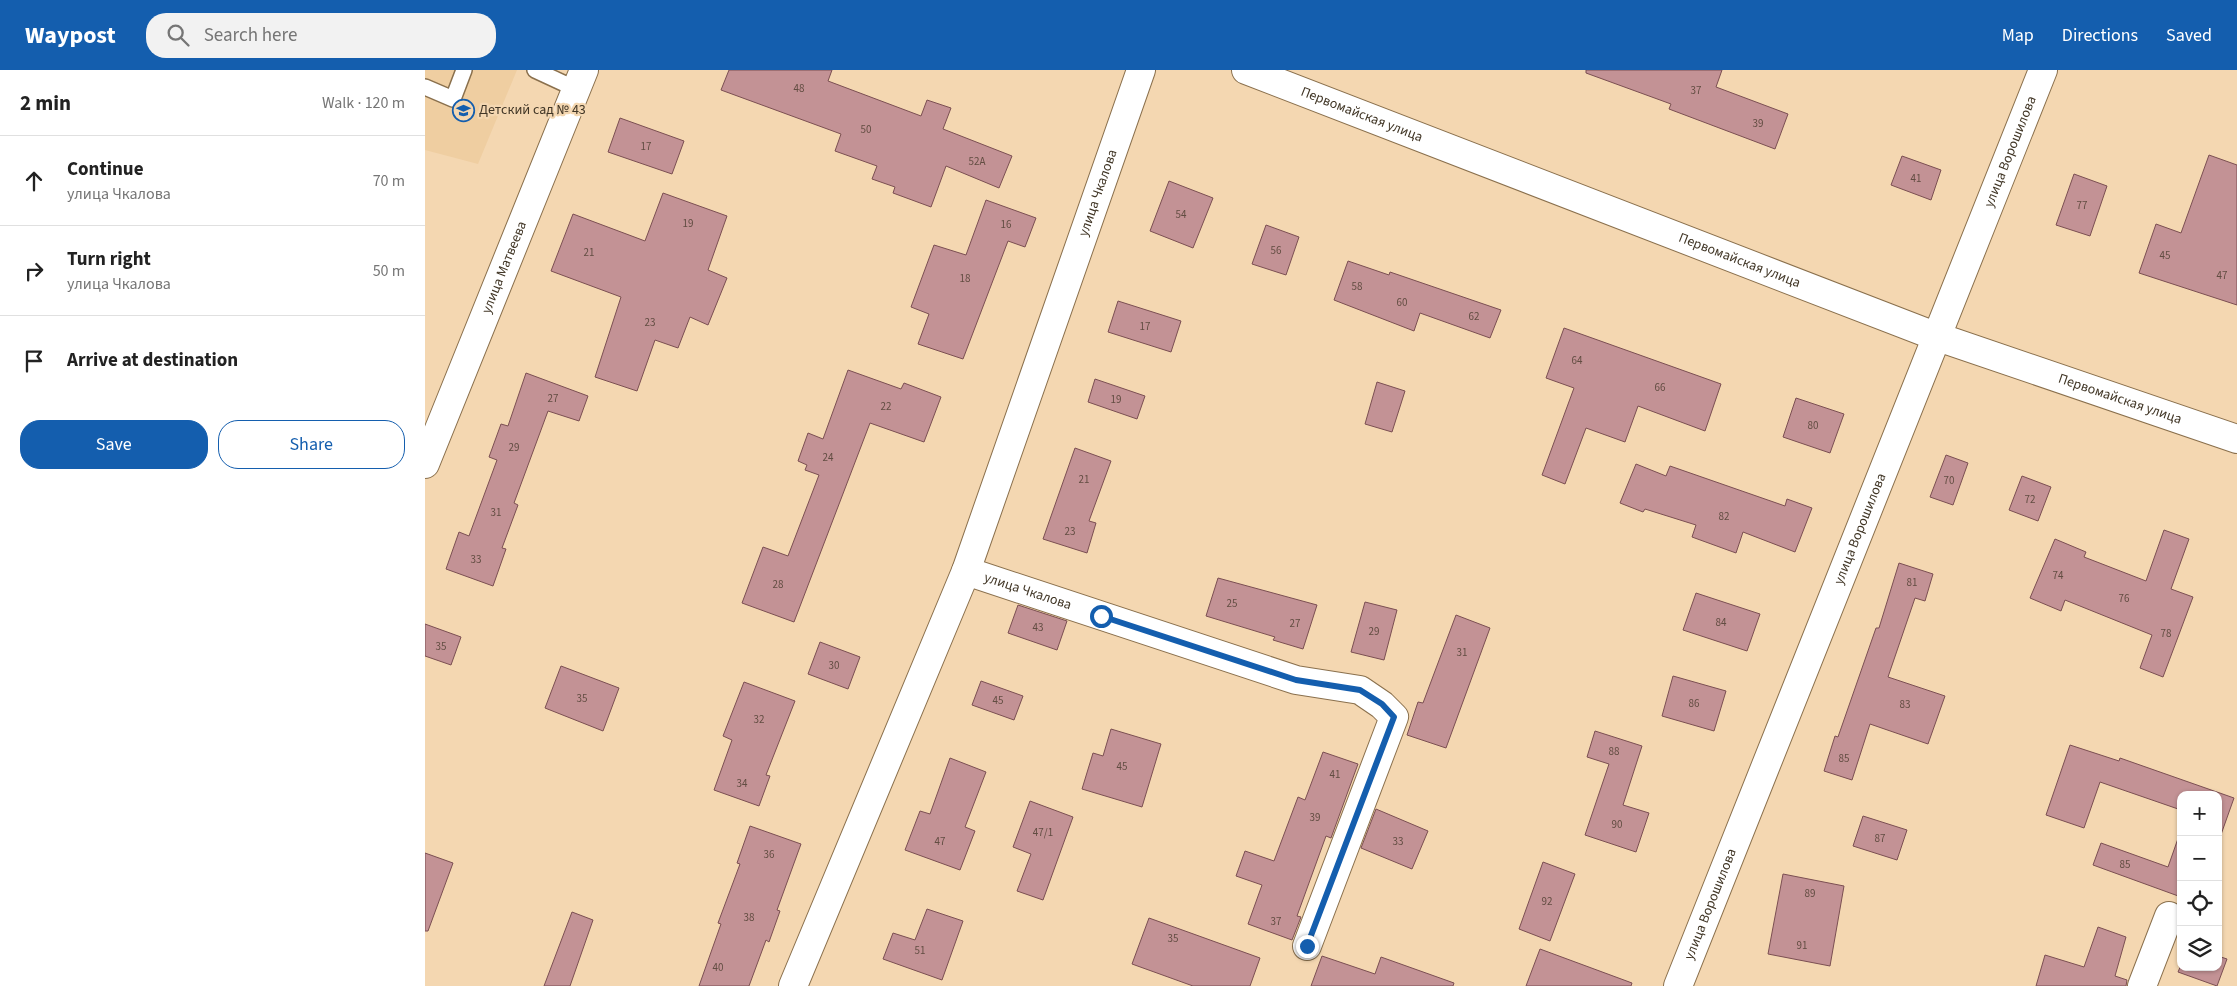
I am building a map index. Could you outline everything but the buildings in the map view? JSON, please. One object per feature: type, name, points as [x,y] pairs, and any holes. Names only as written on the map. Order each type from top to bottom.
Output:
[{"type":"street","name":"улица Чкалова","points":[[793,986],[966,571],[1141,70]]},
{"type":"street","name":"Первомайская улица","points":[[1246,70],[1935,336],[2237,440]]},
{"type":"street","name":"улица Ворошилова","points":[[1678,986],[1935,336],[2043,70]]},
{"type":"street","name":"улица Матвеева","points":[[425,464],[580,80]]},
{"type":"street","name":"улица Чкалова","points":[[966,571],[1296,680],[1360,690],[1382,704],[1394,717],[1307,946]]},
{"type":"street","points":[[2141,986],[2169,916]]},
{"type":"lane","points":[[425,87],[453,99],[464,70]]},
{"type":"lane","points":[[535,70],[580,80]]},
{"type":"shaded area","name":"Детский сад № 43","points":[[425,70],[517,70],[478,164],[425,150]]},
{"type":"place","name":"Детский сад № 43","points":[[463,110]]},
{"type":"route","points":[[1101,616],[1296,680],[1360,690],[1382,704],[1394,717],[1307,946]]}]
